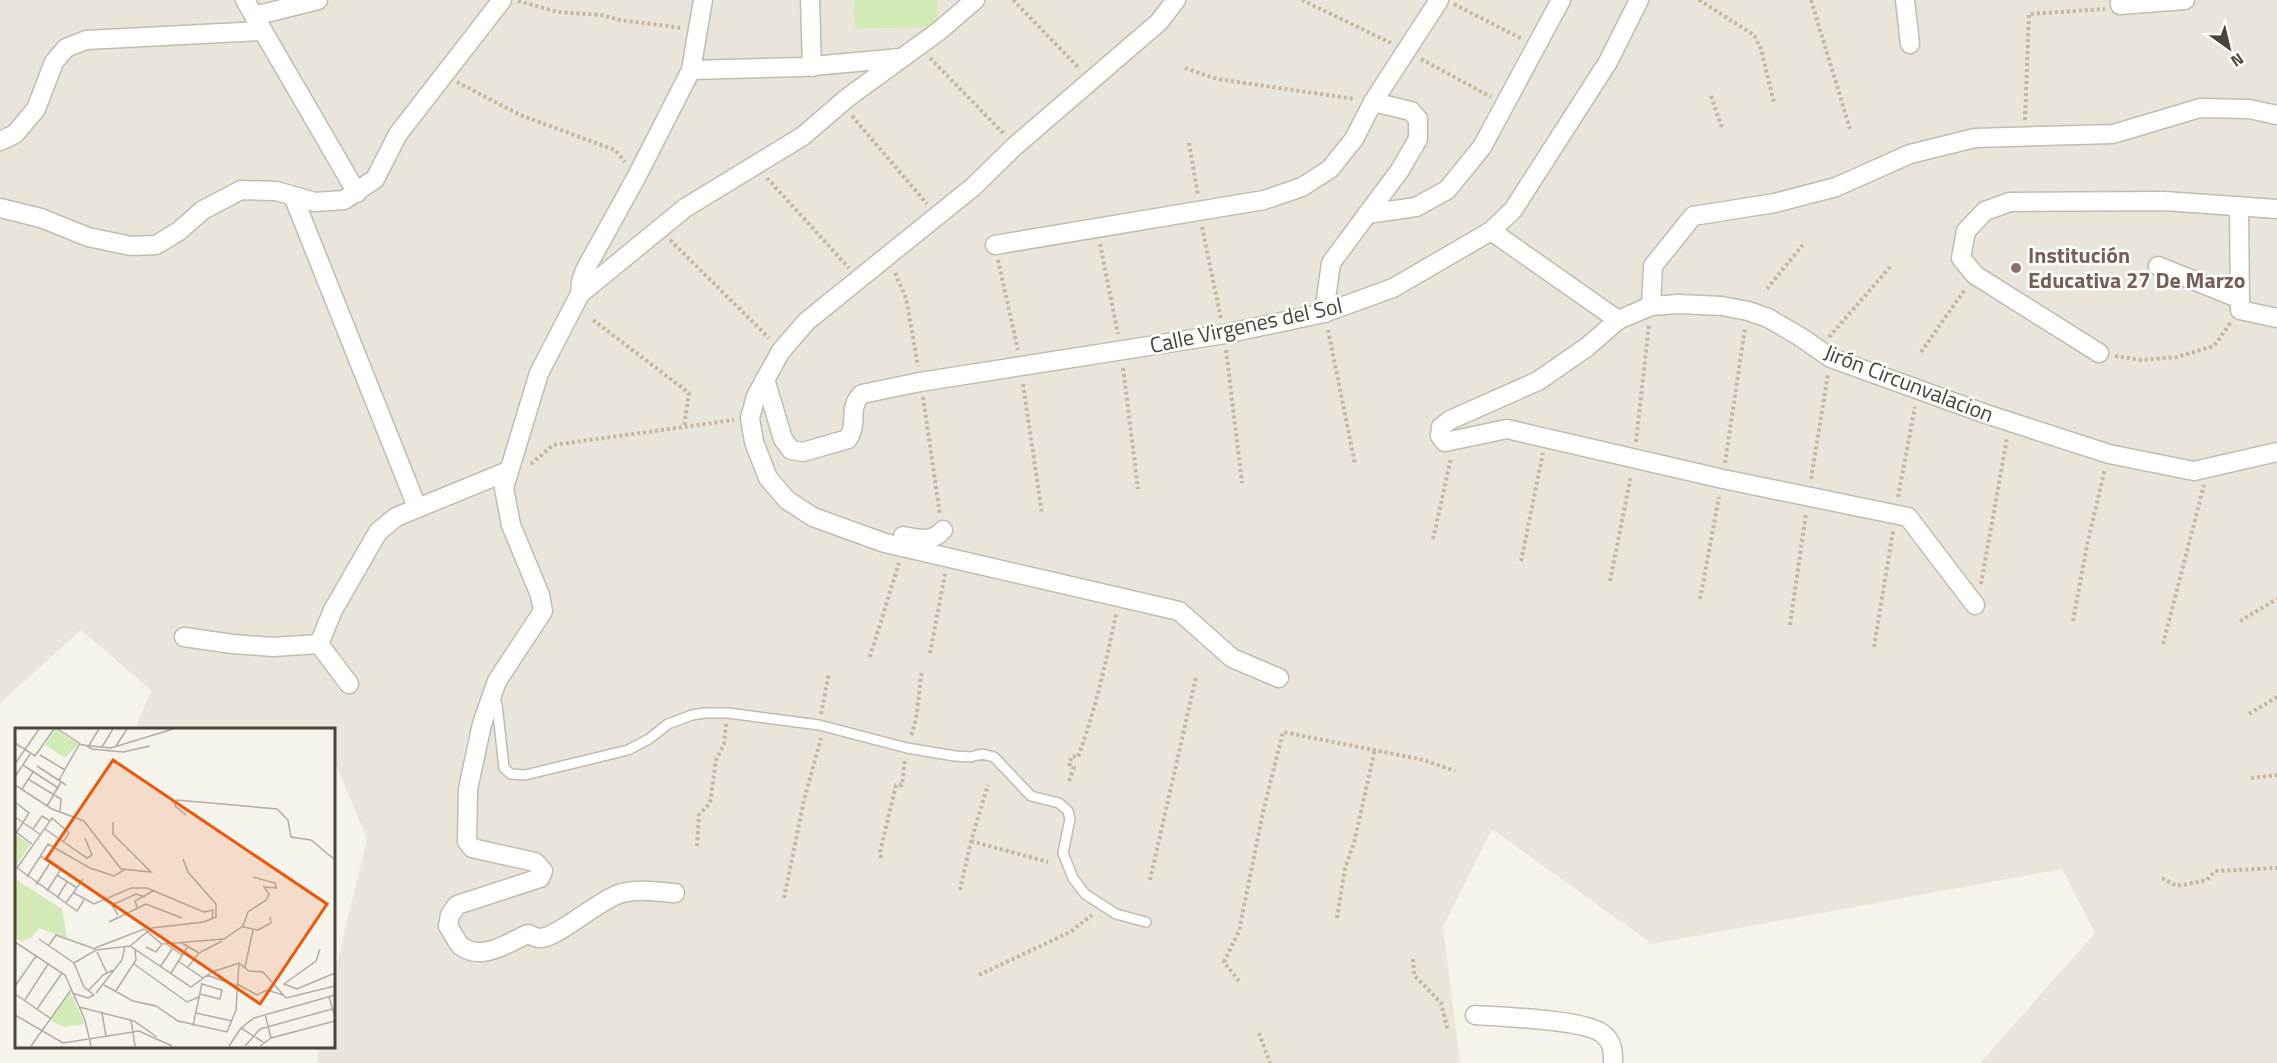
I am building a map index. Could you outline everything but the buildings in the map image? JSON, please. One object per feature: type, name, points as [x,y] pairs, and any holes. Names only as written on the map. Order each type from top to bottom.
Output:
[{"type":"street","points":[[244,0],[357,193]]},
{"type":"street","points":[[0,141],[15,134],[36,109],[54,62],[66,48],[86,40],[258,23],[318,0]]},
{"type":"street","points":[[0,208],[41,218],[88,237],[131,246],[156,245],[179,231],[203,210],[241,190],[276,191],[315,202],[344,200],[375,179],[398,134],[502,0]]},
{"type":"street","points":[[580,294],[580,282],[585,270],[638,176],[691,70],[703,0]]},
{"type":"street","points":[[810,0],[812,66]]},
{"type":"street","points":[[675,893],[639,890],[622,893],[604,900],[552,934],[542,938],[528,934],[484,953],[471,951],[461,945],[448,926],[450,915],[457,905],[540,878],[543,871],[535,862],[472,848],[467,841],[468,789],[482,724],[497,681],[543,611],[540,596],[511,525],[504,488],[539,373],[580,294],[685,208],[803,136],[841,103],[900,58],[939,32],[975,0]]},
{"type":"street","points":[[1176,0],[1159,22],[1015,146],[973,187],[807,321],[781,351],[756,396],[750,418],[754,442],[768,478],[787,500],[813,517],[885,543],[1179,611],[1232,658],[1280,678]]},
{"type":"street","points":[[995,245],[1264,200],[1302,188],[1330,169],[1354,139],[1373,102],[1438,0]]},
{"type":"street","points":[[1367,214],[1416,207],[1447,190],[1482,147],[1561,0]]},
{"type":"street","name":"Calle Virgenes del Sol","points":[[765,379],[783,439],[791,450],[803,452],[848,439],[854,431],[854,405],[862,394],[920,382],[1224,334],[1324,313],[1393,288],[1491,231],[1513,210],[1608,62],[1639,0]]},
{"type":"street","points":[[1905,0],[1910,44]]},
{"type":"street","points":[[2120,3],[2185,0]]},
{"type":"street","points":[[691,70],[812,66],[900,58]]},
{"type":"street","points":[[1324,313],[1331,263],[1400,170],[1418,139],[1418,119],[1411,111],[1373,102]]},
{"type":"street","points":[[1651,306],[1653,266],[1671,241],[1694,216],[1775,203],[1836,187],[1910,154],[1975,138],[2113,134],[2200,108],[2249,109],[2277,114]]},
{"type":"street","points":[[293,196],[417,507]]},
{"type":"street","points":[[2099,353],[1975,275],[1961,258],[1966,231],[1985,211],[2010,202],[2164,201],[2277,209]]},
{"type":"street","points":[[2240,206],[2240,304]]},
{"type":"street","points":[[1491,231],[1618,320]]},
{"type":"street","points":[[2158,266],[2240,304],[2277,318]]},
{"type":"street","name":"Jirón Circunvalacion","points":[[1454,441],[1445,442],[1440,436],[1441,427],[1450,420],[1538,381],[1587,347],[1618,320],[1651,306],[1678,304],[1711,305],[1748,311],[1768,318],[1831,358],[2009,422],[2109,454],[2194,471],[2277,452]]},
{"type":"street","points":[[1454,441],[1507,429],[1908,517],[1978,596]]},
{"type":"street","points":[[319,644],[333,610],[378,532],[396,516],[508,471]]},
{"type":"street","points":[[885,543],[898,535],[924,540],[937,537],[943,530]]},
{"type":"street","points":[[184,637],[273,647],[319,644]]},
{"type":"street","points":[[319,644],[349,684]]},
{"type":"street","points":[[1475,1015],[1548,1020],[1595,1029],[1604,1034],[1612,1045],[1613,1063]]},
{"type":"lane","points":[[492,696],[497,704],[504,768],[511,774],[518,775],[628,750],[649,739],[668,724],[692,715],[728,713],[822,726],[907,748],[955,756],[970,757],[982,754],[994,757],[1031,796],[1059,803],[1068,811],[1070,819],[1063,853],[1080,889],[1116,914],[1146,922]]},
{"type":"path","points":[[515,0],[558,12],[601,15],[620,20],[697,30]]},
{"type":"path","points":[[1013,0],[1091,79]]},
{"type":"path","points":[[1445,0],[1536,46]]},
{"type":"path","points":[[1699,0],[1754,35],[1761,50],[1774,103]]},
{"type":"path","points":[[1811,0],[1850,129]]},
{"type":"path","points":[[2025,127],[2029,14],[2099,10],[2120,3]]},
{"type":"path","points":[[919,46],[1015,146]]},
{"type":"path","points":[[1185,68],[1217,79],[1373,102]]},
{"type":"path","points":[[445,75],[520,115],[615,150],[638,176]]},
{"type":"path","points":[[1711,96],[1722,128]]},
{"type":"path","points":[[841,103],[938,215]]},
{"type":"path","points":[[1189,143],[1224,334],[1242,483]]},
{"type":"path","points":[[765,176],[860,279]]},
{"type":"path","points":[[665,236],[781,351]]},
{"type":"path","points":[[1767,289],[1805,242]]},
{"type":"path","points":[[1829,337],[1891,266]]},
{"type":"path","points":[[1921,352],[1975,275]]},
{"type":"path","points":[[2099,353],[2141,360],[2177,357],[2214,346],[2240,304]]},
{"type":"path","points":[[1700,599],[1723,478],[1748,311]]},
{"type":"path","points":[[1324,313],[1355,464]]},
{"type":"path","points":[[593,320],[689,393],[684,427]]},
{"type":"path","points":[[527,467],[553,445],[750,418]]},
{"type":"path","points":[[1978,596],[2009,422]]},
{"type":"path","points":[[1521,561],[1546,439]]},
{"type":"path","points":[[1433,539],[1454,441]]},
{"type":"path","points":[[2073,621],[2087,545],[2109,454]]},
{"type":"path","points":[[2163,645],[2209,468]]},
{"type":"path","points":[[870,657],[903,547]]},
{"type":"path","points":[[930,653],[949,557]]},
{"type":"path","points":[[1069,781],[1074,767],[1069,764],[1072,756],[1078,758],[1104,675],[1120,596]]},
{"type":"path","points":[[2240,621],[2277,599]]},
{"type":"path","points":[[910,738],[916,721],[922,671]]},
{"type":"path","points":[[784,898],[822,726],[829,674]]},
{"type":"path","points":[[1150,880],[1196,677]]},
{"type":"path","points":[[2249,714],[2277,697]]},
{"type":"path","points":[[697,846],[699,815],[710,803],[716,760],[724,744],[728,713]]},
{"type":"path","points":[[1239,981],[1224,963],[1239,931],[1263,812],[1283,732],[1424,760],[1455,771]]},
{"type":"path","points":[[881,858],[880,852],[894,802],[896,785],[902,785],[907,748]]},
{"type":"path","points":[[1337,918],[1345,868],[1354,843],[1375,750]]},
{"type":"path","points":[[2251,778],[2277,775]]},
{"type":"path","points":[[960,890],[987,785]]},
{"type":"path","points":[[971,841],[1048,862]]},
{"type":"path","points":[[2162,878],[2177,886],[2207,880],[2215,872],[2277,868]]},
{"type":"path","points":[[980,975],[1070,932],[1103,907]]},
{"type":"path","points":[[1413,959],[1414,975],[1441,1003],[1448,1031]]},
{"type":"path","points":[[1259,1033],[1270,1063]]},
{"type":"shaded area","points":[[0,0],[2277,0],[2277,1063],[1980,1063],[2095,933],[2062,869],[1652,944],[1492,829],[1443,927],[1460,1063],[317,1063],[320,1048],[334,1048],[334,976],[367,839],[334,759],[334,728],[136,728],[151,690],[81,630],[0,703]]},
{"type":"green space","points":[[854,0],[937,0],[938,26],[855,29]]},
{"type":"place","name":"Institución Educativa 27 De Marzo","points":[[2016,268]]}]
